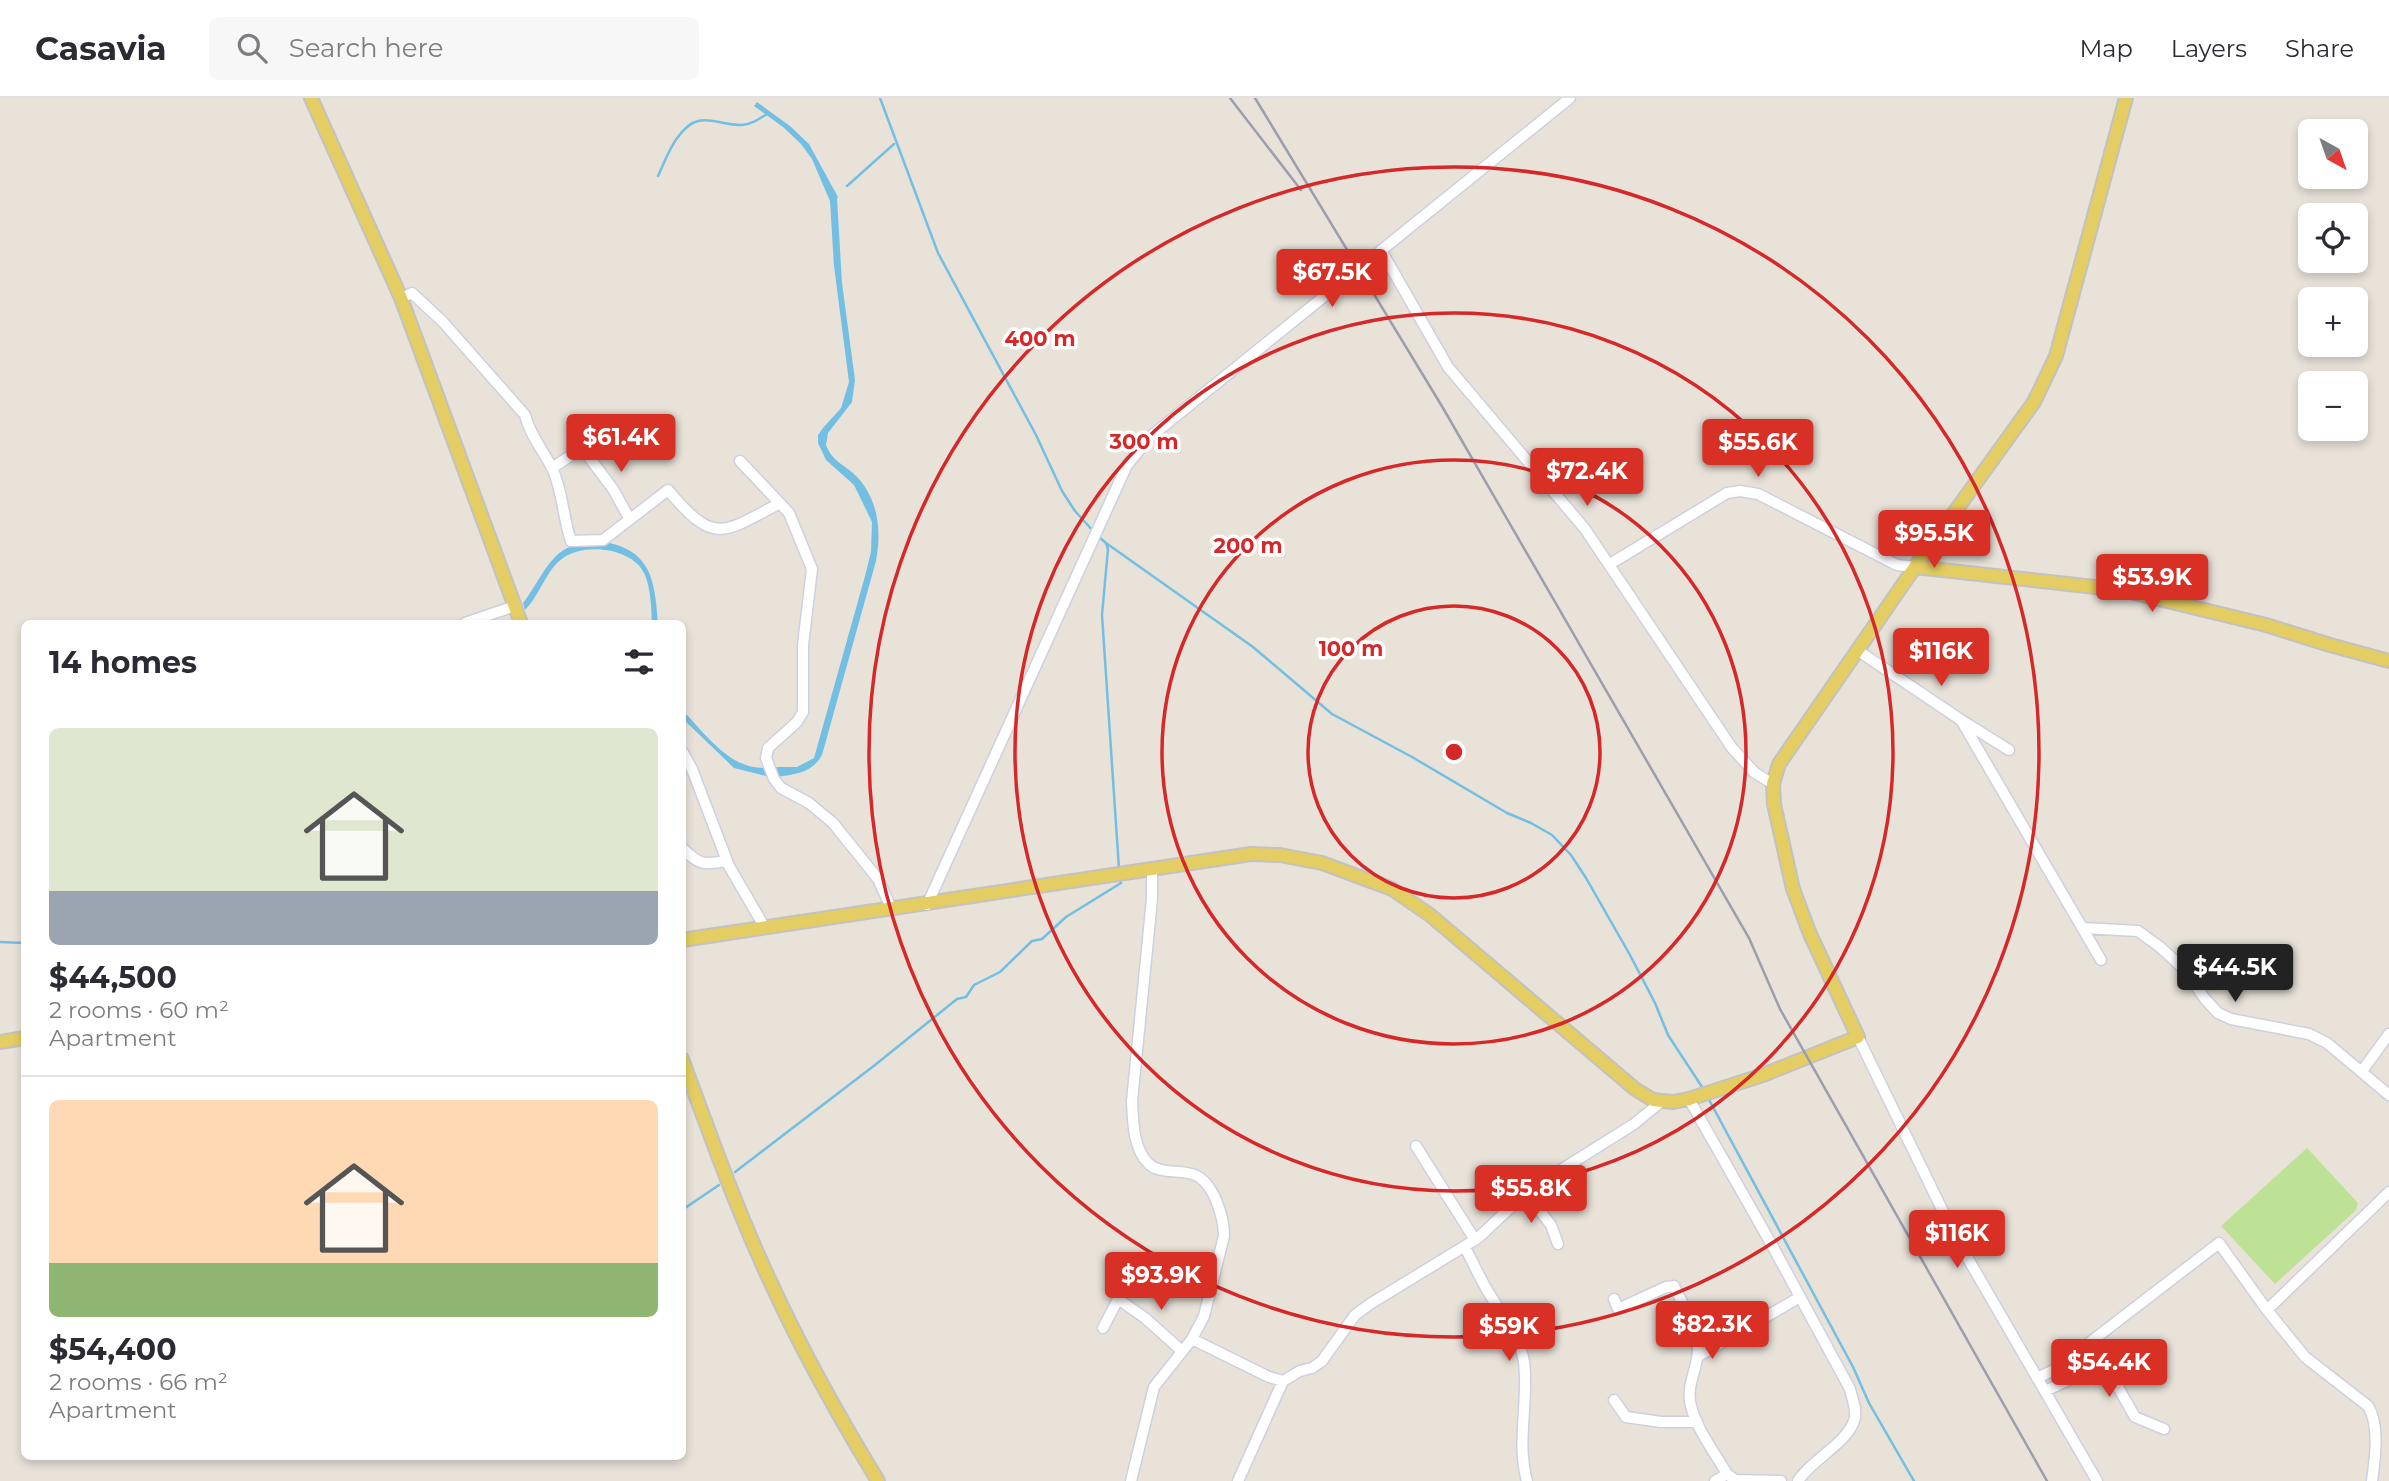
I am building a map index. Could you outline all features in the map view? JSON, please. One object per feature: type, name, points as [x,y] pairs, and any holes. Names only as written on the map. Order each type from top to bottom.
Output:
[{"type":"main road","points":[[311,98],[401,298],[520,620]]},
{"type":"main road","points":[[686,939],[1251,854],[1280,855],[1322,863],[1392,889],[1430,915],[1635,1089],[1653,1100],[1700,1095],[1763,1075],[1858,1037],[1810,934],[1793,889],[1774,804],[1773,784],[1779,764],[1915,567],[2034,402],[2049,374],[2091,232],[2126,98]]},
{"type":"main road","points":[[1915,567],[2122,590],[2266,625],[2389,661]]},
{"type":"main road","points":[[0,1042],[21,1038]]},
{"type":"main road","points":[[686,1070],[770,1283],[828,1396],[878,1481]]},
{"type":"street","points":[[927,905],[1127,465],[1150,437],[1570,98]]},
{"type":"street","points":[[1381,250],[1448,367],[1554,492],[1610,565],[1732,748],[1755,773],[1773,784]]},
{"type":"street","points":[[401,298],[412,293],[443,322],[525,415],[528,427],[552,468],[571,541],[603,540],[668,490],[697,522],[719,530],[750,519],[780,503]]},
{"type":"street","points":[[552,468],[609,430]]},
{"type":"street","points":[[583,449],[613,489],[629,518]]},
{"type":"street","points":[[740,461],[789,513],[809,558],[812,576],[803,645],[803,712],[797,722],[768,747],[766,758],[769,767],[781,788],[809,803],[833,823],[878,879],[892,910]]},
{"type":"street","points":[[1610,565],[1727,493],[1740,491],[1758,494],[1897,565],[1915,567]]},
{"type":"street","points":[[474,620],[515,606]]},
{"type":"street","points":[[1857,650],[2009,750]]},
{"type":"street","points":[[1961,720],[2101,960]]},
{"type":"street","points":[[686,758],[726,861],[765,928]]},
{"type":"street","points":[[686,852],[697,862],[704,864],[726,861]]},
{"type":"street","points":[[1131,1481],[1154,1387],[1192,1339],[1208,1305],[1224,1227],[1219,1210],[1204,1181],[1195,1175],[1155,1168],[1147,1163],[1137,1143],[1133,1124],[1132,1101],[1152,870]]},
{"type":"street","points":[[2083,928],[2138,931],[2184,969],[2218,1013],[2309,1034],[2327,1042],[2389,1095]]},
{"type":"street","points":[[2362,1071],[2389,1034]]},
{"type":"street","points":[[1858,1037],[1956,1238],[2097,1481]]},
{"type":"street","points":[[1700,1095],[1800,1297],[1850,1389],[1855,1408],[1854,1421],[1845,1436],[1805,1470],[1798,1481]]},
{"type":"street","points":[[1238,1481],[1283,1381],[1322,1361],[1355,1315],[1465,1247],[1526,1193],[1634,1124],[1662,1101]]},
{"type":"street","points":[[1416,1146],[1475,1240]]},
{"type":"street","points":[[2267,1310],[2389,1192]]},
{"type":"street","points":[[1526,1193],[1551,1225],[1558,1244]]},
{"type":"street","points":[[2037,1378],[2054,1370],[2220,1242],[2267,1310],[2305,1357],[2368,1406],[2373,1414],[2375,1448],[2372,1481]]},
{"type":"street","points":[[1465,1247],[1524,1359],[1523,1453],[1527,1481]]},
{"type":"street","points":[[1103,1328],[1135,1267]]},
{"type":"street","points":[[1614,1299],[1618,1308],[1674,1286],[1697,1337],[1699,1350],[1690,1385],[1690,1405],[1697,1422],[1727,1474],[1735,1480],[1781,1481]]},
{"type":"street","points":[[1696,1357],[1800,1297]]},
{"type":"street","points":[[1118,1299],[1145,1318],[1182,1351]]},
{"type":"street","points":[[1192,1339],[1269,1377],[1283,1381]]},
{"type":"street","points":[[2045,1391],[2106,1366],[2135,1416],[2164,1429]]},
{"type":"street","points":[[1614,1400],[1626,1417],[1661,1422],[1697,1422]]},
{"type":"street","points":[[1715,1481],[1727,1474]]},
{"type":"green space","points":[[2307,1148],[2358,1203],[2356,1210],[2275,1284],[2221,1226]]},
{"type":"water","points":[[757,102],[809,144],[838,197],[842,283],[855,380],[852,402],[828,433],[826,445],[834,458],[853,473],[868,492],[878,525],[876,561],[822,755],[808,769],[777,777],[772,767],[797,767],[814,758],[871,552],[872,522],[854,485],[826,460],[818,443],[818,435],[841,408],[849,382],[834,266],[830,201],[812,159],[801,144],[754,106]]},
{"type":"water","points":[[604,542],[632,552],[648,570],[655,594],[658,620],[652,620],[648,587],[639,566],[620,554],[596,549],[572,553],[557,563],[525,610],[523,603],[544,571],[556,556],[574,546]]},
{"type":"water","points":[[686,714],[729,756],[752,767],[765,768],[770,777],[734,768],[686,722]]},
{"type":"waterway","points":[[880,98],[938,253],[1036,435],[1062,491],[1094,532]]},
{"type":"waterway","points":[[658,176],[675,141],[693,123],[707,120],[742,125],[767,114]]},
{"type":"waterway","points":[[847,186],[894,144]]},
{"type":"waterway","points":[[1099,537],[1108,549],[1102,615],[1119,869]]},
{"type":"waterway","points":[[1106,543],[1253,647],[1332,714],[1507,813],[1552,835],[1571,855],[1586,878],[1630,955],[1668,1035],[1704,1090]]},
{"type":"waterway","points":[[735,1172],[957,999],[966,997],[974,985],[1000,972],[1032,941],[1042,939],[1066,917],[1121,883],[1120,879]]},
{"type":"waterway","points":[[0,942],[21,943]]},
{"type":"waterway","points":[[1707,1096],[1853,1367],[1869,1403],[1914,1481]]},
{"type":"waterway","points":[[686,1207],[719,1185]]},
{"type":"railway","points":[[1230,98],[1301,190]]},
{"type":"railway","points":[[1255,98],[1443,408],[1749,938],[1780,1009],[2047,1481]]}]
